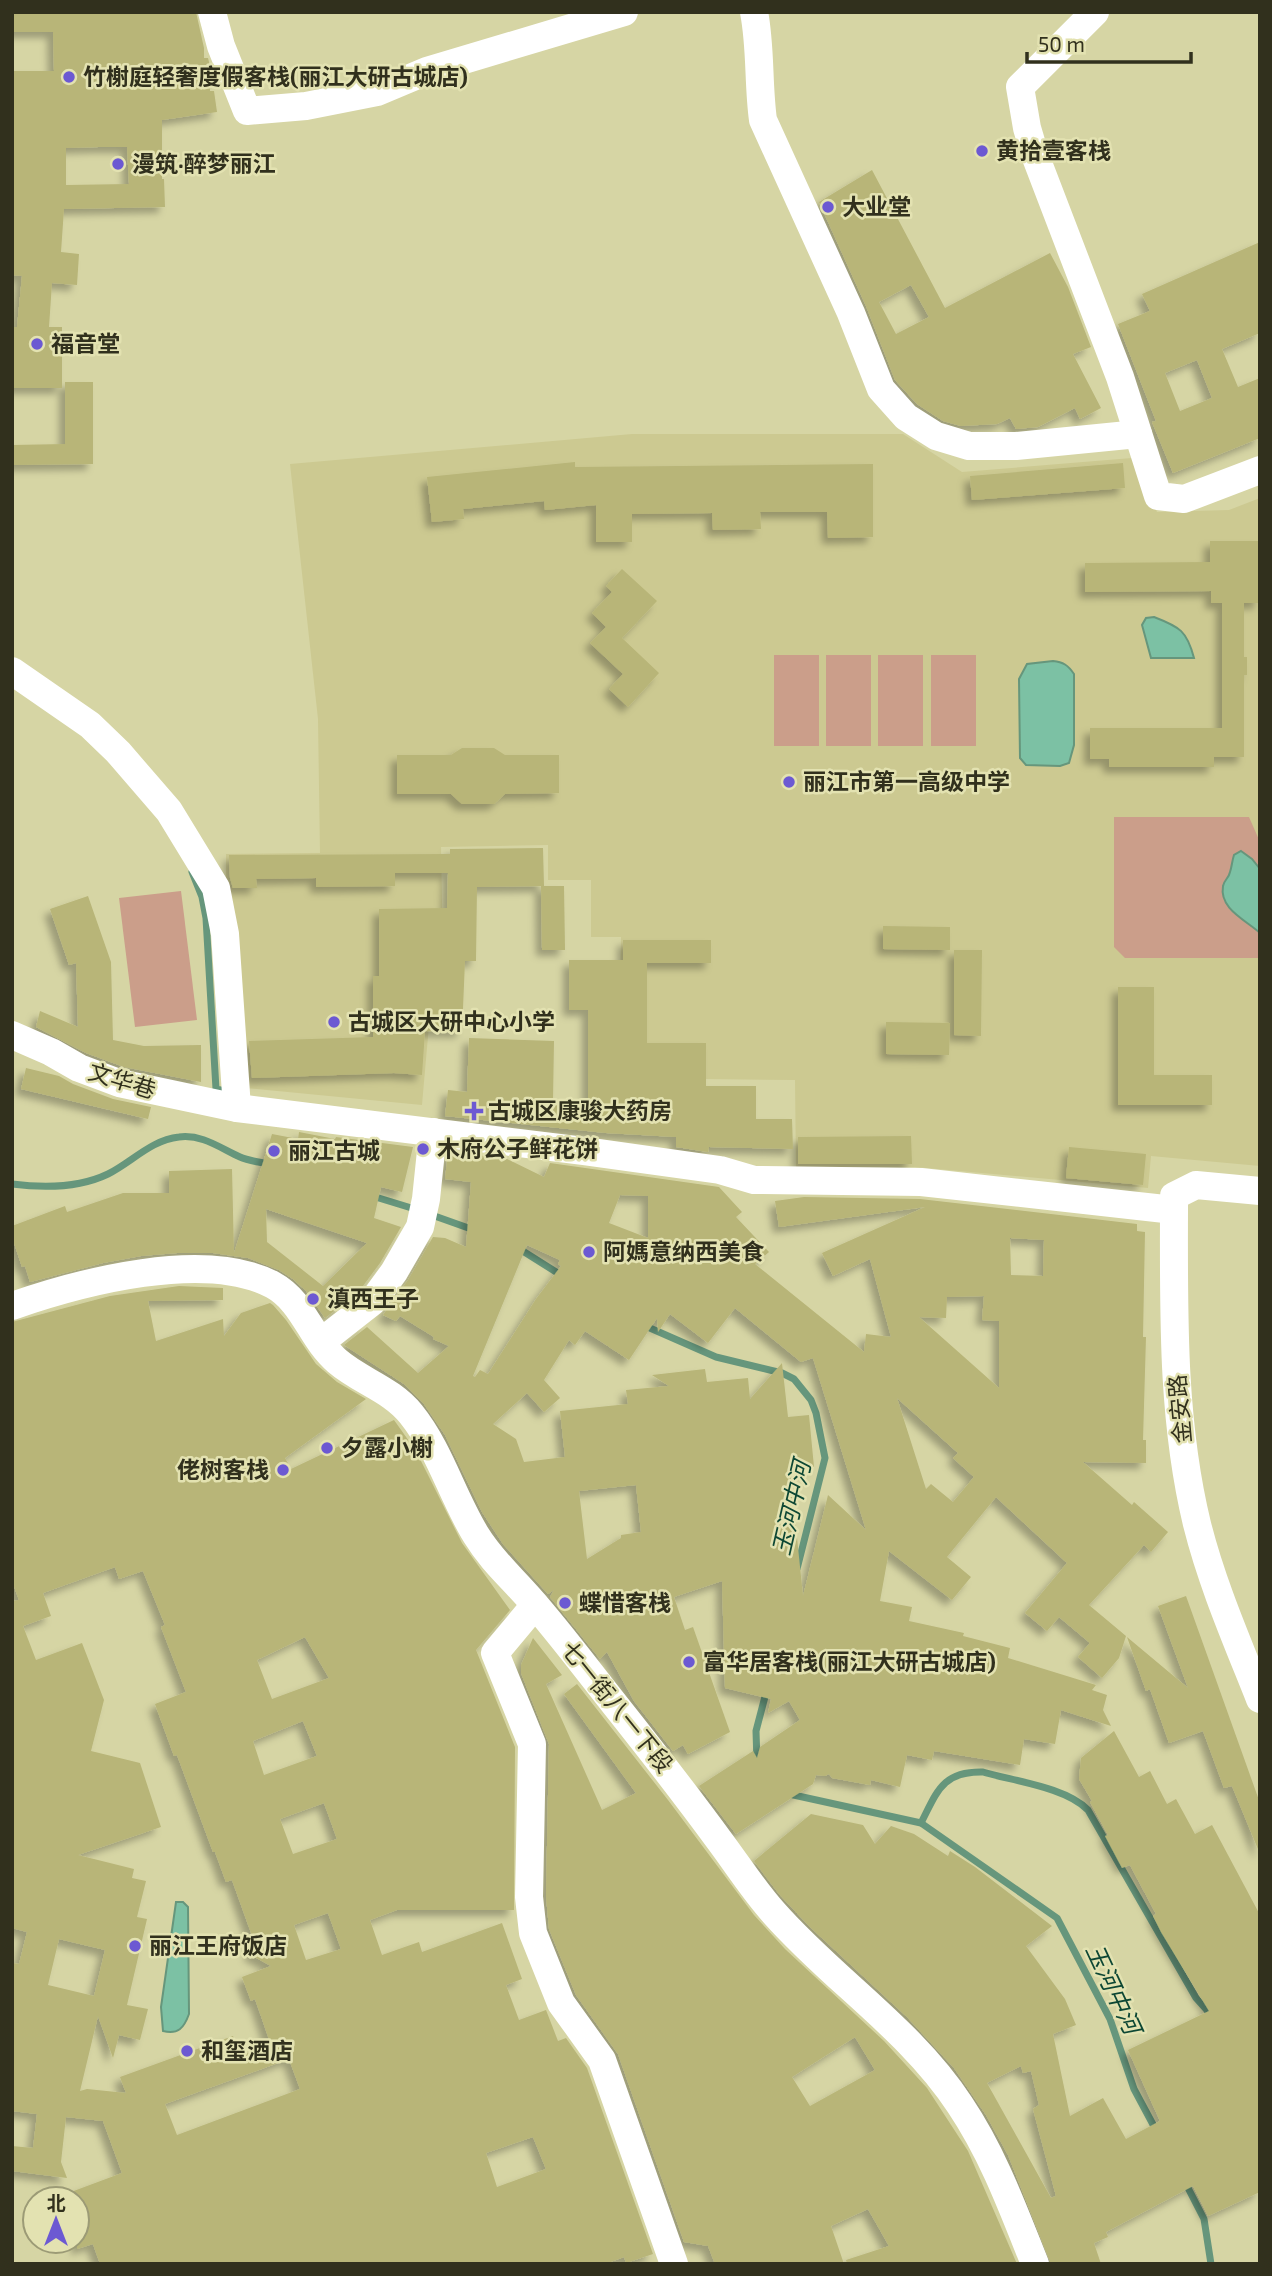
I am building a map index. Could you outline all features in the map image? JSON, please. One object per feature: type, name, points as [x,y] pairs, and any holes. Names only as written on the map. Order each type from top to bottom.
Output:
[{"type":"street","points":[[212,12],[220,46],[247,111],[306,106],[377,92],[427,71],[624,12]]},
{"type":"street","points":[[754,12],[760,58],[758,87],[763,120],[851,313],[881,389],[892,404],[921,428],[944,439],[969,446],[1016,446],[1138,435]]},
{"type":"street","points":[[1095,12],[1020,87],[1035,155],[1116,368],[1158,496],[1184,499],[1260,470]]},
{"type":"street","points":[[12,671],[90,725],[118,752],[169,811],[216,888],[225,934],[237,1108]]},
{"type":"street","name":"文华巷","points":[[12,1035],[79,1068],[119,1083],[237,1108],[720,1170],[754,1180],[921,1182],[1174,1210]]},
{"type":"street","points":[[321,1342],[372,1302],[394,1272],[420,1227],[426,1199],[433,1132]]},
{"type":"street","points":[[1174,1210],[1174,1196],[1196,1185],[1260,1191]]},
{"type":"street","name":"金安路","points":[[1174,1210],[1177,1404],[1189,1490],[1217,1591],[1260,1699]]},
{"type":"street","name":"七一街八一下段","points":[[12,1306],[67,1287],[124,1276],[202,1270],[230,1273],[265,1282],[285,1293],[296,1303],[336,1360],[390,1394],[410,1413],[428,1440],[474,1532],[492,1559],[535,1605],[670,1773],[773,1912],[837,1976],[905,2038],[938,2074],[990,2155],[1035,2264]]},
{"type":"street","points":[[535,1605],[495,1653],[533,1744],[528,1896],[533,1933],[561,2003],[602,2060],[674,2264]]},
{"type":"shaded area","name":"丽江市第一高级中学","points":[[632,434],[903,434],[962,472],[1132,458],[1157,512],[1229,510],[1260,498],[1260,1166],[1151,1156],[1148,1188],[915,1167],[796,1167],[795,1080],[706,1079],[618,1069],[621,937],[591,937],[591,880],[548,880],[548,845],[441,847],[443,957],[435,957],[422,1105],[245,1088],[226,894],[226,854],[320,853],[318,719],[290,464]]},
{"type":"shaded area","points":[[1154,617],[1181,631],[1194,658],[1151,658],[1142,625],[1146,618]]},
{"type":"shaded area","points":[[774,655],[819,655],[819,746],[774,746]]},
{"type":"shaded area","points":[[826,655],[871,655],[871,746],[826,746]]},
{"type":"shaded area","points":[[878,655],[923,655],[923,746],[878,746]]},
{"type":"shaded area","points":[[931,655],[976,655],[976,746],[931,746]]},
{"type":"shaded area","points":[[1053,661],[1065,664],[1074,674],[1074,745],[1069,763],[1060,766],[1026,765],[1020,758],[1019,679],[1027,664]]},
{"type":"shaded area","points":[[1114,817],[1249,817],[1260,842],[1260,869],[1252,859],[1241,852],[1232,863],[1230,873],[1231,883],[1242,906],[1260,933],[1260,958],[1125,958],[1114,947]]},
{"type":"shaded area","points":[[1241,851],[1260,869],[1260,933],[1229,908],[1223,894],[1234,855]]},
{"type":"shaded area","points":[[181,891],[197,1020],[135,1027],[119,898]]},
{"type":"shaded area","points":[[176,1902],[183,1902],[188,1907],[189,2014],[180,2029],[168,2032],[163,2031],[161,2007]]},
{"type":"building","points":[[12,12],[196,12],[204,58],[208,58],[209,62],[210,91],[214,91],[217,112],[162,120],[165,207],[64,209],[61,252],[79,254],[77,285],[52,283],[49,327],[62,327],[62,388],[12,388],[12,327],[17,327],[22,276],[12,275],[12,71],[54,71],[53,32],[12,32]],"holes":[[[127,147],[129,184],[66,185],[66,148]]]},
{"type":"building","points":[[872,170],[945,308],[1050,253],[1068,287],[1091,347],[1073,354],[1101,408],[1080,419],[1075,408],[1038,427],[1016,429],[1010,418],[997,424],[961,426],[943,421],[917,404],[895,380],[866,306],[819,202]],"holes":[[[911,285],[929,317],[896,334],[879,302]]]},
{"type":"building","points":[[1260,242],[1260,333],[1222,349],[1238,387],[1260,378],[1260,438],[1173,473],[1118,324],[1150,311],[1142,294]],"holes":[[[1197,360],[1212,398],[1180,411],[1165,373]]]},
{"type":"building","points":[[65,382],[93,382],[93,464],[12,465],[12,445],[65,444]]},
{"type":"building","points":[[575,462],[575,467],[873,464],[873,537],[828,538],[827,512],[760,512],[761,529],[713,530],[712,513],[632,514],[632,542],[596,542],[596,505],[545,510],[544,501],[463,509],[464,519],[432,522],[427,477]]},
{"type":"building","points":[[1123,463],[1125,488],[972,500],[970,476]]},
{"type":"building","points":[[1210,541],[1260,541],[1260,603],[1244,603],[1244,657],[1247,657],[1247,675],[1244,675],[1244,757],[1214,757],[1214,767],[1109,767],[1109,759],[1090,759],[1090,728],[1222,728],[1222,603],[1211,603],[1211,591],[1085,592],[1085,563],[1210,562]]},
{"type":"building","points":[[622,569],[657,601],[622,638],[659,673],[628,707],[609,689],[623,674],[590,643],[606,627],[592,613],[612,592],[606,586]]},
{"type":"building","points":[[462,748],[494,748],[505,755],[559,755],[559,793],[505,794],[494,804],[462,804],[451,794],[397,794],[397,755],[451,755]]},
{"type":"building","points":[[543,848],[544,886],[477,887],[476,961],[465,961],[462,1032],[425,1031],[422,1075],[394,1073],[252,1078],[249,1041],[373,1037],[373,976],[379,976],[379,909],[447,908],[448,873],[395,873],[395,886],[316,887],[316,878],[256,879],[257,888],[233,888],[229,855],[450,854],[450,849]]},
{"type":"building","points":[[541,886],[564,886],[565,950],[542,950]]},
{"type":"building","points":[[88,896],[111,962],[113,1040],[144,1046],[201,1045],[201,1082],[124,1067],[86,1053],[36,1027],[40,1011],[78,1027],[76,963],[69,965],[50,909]]},
{"type":"building","points":[[883,926],[950,927],[950,950],[883,949]]},
{"type":"building","points":[[623,940],[711,940],[711,963],[647,963],[647,1043],[706,1043],[706,1086],[756,1086],[756,1119],[792,1119],[793,1149],[709,1147],[708,1152],[676,1147],[676,1137],[606,1133],[445,1116],[448,1090],[467,1092],[469,1038],[554,1041],[553,1101],[588,1105],[588,1010],[569,1010],[569,960],[623,960]]},
{"type":"building","points":[[954,950],[982,950],[981,1036],[954,1035]]},
{"type":"building","points":[[1118,987],[1154,987],[1154,1075],[1212,1075],[1212,1105],[1118,1105]]},
{"type":"building","points":[[886,1022],[950,1023],[949,1055],[886,1054]]},
{"type":"building","points":[[26,1068],[59,1076],[113,1099],[151,1107],[148,1119],[21,1089]]},
{"type":"building","points":[[299,1132],[335,1139],[413,1147],[402,1192],[381,1187],[374,1218],[401,1227],[380,1263],[360,1290],[349,1299],[325,1288],[343,1304],[325,1318],[306,1291],[293,1279],[279,1270],[248,1258],[213,1253],[141,1256],[30,1282],[25,1266],[22,1267],[12,1237],[12,1226],[65,1206],[67,1212],[123,1193],[169,1193],[169,1171],[232,1169],[234,1253],[272,1134],[298,1139]],"holes":[[[266,1209],[367,1243],[323,1286],[267,1242]]]},
{"type":"building","points":[[911,1136],[912,1164],[798,1164],[798,1137]]},
{"type":"building","points":[[1069,1147],[1146,1154],[1143,1185],[1066,1178]]},
{"type":"building","points":[[448,1152],[505,1158],[544,1177],[550,1163],[719,1187],[742,1212],[736,1217],[769,1252],[755,1264],[864,1352],[866,1334],[891,1337],[870,1259],[833,1276],[822,1253],[925,1207],[779,1227],[775,1201],[804,1197],[920,1199],[1137,1224],[1137,1231],[1145,1232],[1143,1440],[1146,1440],[1146,1463],[1083,1462],[1168,1532],[1151,1552],[1144,1545],[1089,1605],[1126,1636],[1119,1658],[1102,1678],[1078,1657],[1090,1643],[1059,1617],[1047,1631],[1025,1613],[1067,1563],[996,1497],[947,1557],[971,1577],[952,1600],[889,1551],[880,1601],[912,1607],[909,1621],[964,1633],[963,1636],[1010,1648],[1008,1658],[1096,1685],[1092,1690],[1107,1695],[1103,1710],[1111,1726],[1061,1710],[1055,1744],[1024,1739],[1020,1765],[934,1751],[932,1760],[907,1755],[900,1787],[871,1780],[870,1785],[832,1778],[829,1774],[816,1775],[813,1784],[736,1834],[699,1786],[753,1751],[757,1758],[760,1747],[800,1720],[789,1701],[768,1713],[771,1699],[725,1688],[722,1581],[674,1597],[685,1630],[693,1627],[730,1732],[688,1754],[683,1745],[673,1751],[634,1701],[607,1652],[600,1659],[550,1597],[554,1590],[548,1594],[503,1544],[482,1512],[445,1435],[424,1404],[404,1384],[344,1345],[367,1327],[418,1373],[449,1346],[433,1339],[434,1337],[400,1316],[396,1321],[383,1315],[408,1280],[433,1237],[445,1238],[466,1247],[471,1182],[445,1179]],"holes":[[[620,1195],[648,1196],[648,1238],[609,1223]],[[1010,1238],[1044,1240],[1043,1276],[1011,1275]],[[527,1245],[560,1260],[558,1264],[561,1266],[536,1299],[488,1374],[480,1370],[473,1376]],[[984,1296],[982,1320],[999,1321],[999,1388],[919,1317],[946,1318],[947,1297]],[[735,1308],[801,1362],[813,1358],[866,1530],[828,1495],[803,1596],[790,1469],[814,1467],[809,1415],[788,1417],[782,1363],[750,1399],[748,1378],[707,1382],[705,1369],[652,1375],[669,1386],[626,1390],[628,1404],[560,1411],[565,1457],[524,1462],[516,1439],[493,1424],[527,1393],[544,1412],[560,1398],[544,1380],[569,1340],[575,1345],[585,1331],[629,1360],[657,1318],[658,1332],[670,1314],[708,1343]],[[897,1398],[958,1453],[953,1458],[974,1477],[953,1502],[931,1484],[926,1489]],[[636,1485],[641,1532],[621,1535],[621,1538],[587,1559],[579,1491]]]},
{"type":"building","points":[[179,1286],[223,1288],[223,1300],[148,1301],[156,1341],[223,1319],[224,1336],[241,1313],[270,1303],[286,1320],[316,1364],[337,1382],[366,1399],[285,1458],[291,1469],[394,1420],[416,1451],[462,1543],[510,1610],[476,1650],[515,1747],[514,1910],[397,1910],[370,1920],[382,1955],[419,1942],[422,1952],[502,1923],[522,1979],[506,1985],[519,2020],[546,2010],[558,2041],[566,2038],[587,2068],[653,2254],[626,2263],[624,2257],[605,2264],[100,2264],[91,2245],[90,2185],[122,2173],[103,2121],[66,2117],[61,2162],[67,2178],[12,2171],[12,2146],[33,2148],[37,2114],[12,2111],[12,1963],[19,1964],[27,1932],[12,1928],[12,1601],[19,1600],[12,1581],[12,1322],[110,1296]],"holes":[[[115,1567],[119,1579],[143,1571],[165,1625],[161,1627],[186,1692],[155,1704],[226,1882],[232,1880],[255,1944],[249,1954],[271,1966],[242,1977],[251,2001],[255,1999],[271,2045],[240,2056],[233,2036],[120,2077],[126,2093],[87,2089],[80,2091],[98,2016],[113,2058],[119,2035],[140,2040],[148,2009],[127,2005],[147,1919],[137,1917],[146,1881],[132,1878],[134,1869],[78,1855],[161,1827],[140,1763],[91,1751],[104,1700],[82,1643],[36,1660],[23,1626],[51,1616],[43,1593]],[[305,1637],[329,1678],[272,1699],[257,1660]],[[303,1721],[317,1756],[264,1775],[253,1741]],[[324,1803],[337,1839],[293,1854],[280,1819]],[[328,1913],[341,1949],[306,1960],[294,1925]],[[59,1939],[105,1950],[94,1996],[48,1985]],[[289,2059],[300,2089],[177,2135],[165,2104]],[[533,2137],[546,2169],[497,2187],[486,2153]]]},
{"type":"building","points":[[1186,1596],[1260,1803],[1260,1854],[1232,1786],[1224,1788],[1203,1731],[1169,1743],[1150,1689],[1146,1691],[1127,1637],[1188,1688],[1158,1606]]},
{"type":"building","points":[[533,1638],[562,1675],[546,1684],[602,1810],[636,1793],[564,1694],[577,1684],[754,1915],[785,1949],[884,2041],[927,2088],[968,2151],[1017,2264],[847,2264],[846,2260],[889,2246],[868,2209],[831,2226],[844,2264],[715,2264],[708,2246],[684,2242],[618,2054],[576,1995],[549,1929],[546,1896],[549,1744],[521,1673],[521,1665]],"holes":[[[855,2037],[875,2070],[810,2106],[792,2077]]]},
{"type":"building","points":[[1114,1731],[1139,1777],[1150,1771],[1167,1804],[1176,1799],[1195,1834],[1212,1825],[1260,1915],[1260,2192],[1208,2216],[1193,2186],[1106,2232],[1108,2237],[1094,2243],[1101,2264],[1051,2264],[1008,2155],[986,2115],[954,2068],[907,2017],[809,1926],[779,1894],[754,1861],[811,1814],[863,1825],[875,1844],[891,1826],[914,1834],[948,1856],[950,1851],[975,1867],[1052,1926],[1026,1946],[1065,1999],[1076,2025],[1053,2034],[1070,2116],[1103,2098],[1126,2139],[1160,2121],[1128,2050],[1209,2011],[1161,1932],[1153,1916],[1156,1914],[1130,1865],[1122,1868],[1105,1836],[1108,1835],[1079,1779],[1081,1758]],"holes":[[[1021,2066],[1023,2073],[1031,2071],[1039,2105],[1033,2109],[1056,2196],[1051,2198],[987,2083]]]},
{"type":"waterway","points":[[192,872],[202,897],[206,918],[216,1089],[229,1092]]},
{"type":"waterway","name":"玉河中河","points":[[12,1184],[48,1186],[97,1179],[159,1142],[179,1137],[211,1142],[244,1158],[271,1165]]},
{"type":"waterway","name":"玉河中河","points":[[369,1195],[418,1210]]},
{"type":"waterway","name":"玉河中河","points":[[429,1214],[474,1230]]},
{"type":"waterway","name":"玉河中河","points":[[518,1248],[564,1277]]},
{"type":"waterway","name":"玉河中河","points":[[643,1325],[716,1357],[782,1373],[794,1379],[811,1400],[825,1458],[797,1569]]},
{"type":"waterway","name":"玉河中河","points":[[757,1763],[756,1731],[767,1689]]},
{"type":"waterway","points":[[921,1823],[943,1786],[958,1775],[969,1773],[983,1772],[1038,1786],[1078,1802],[1088,1810],[1196,1998],[1213,2017]]},
{"type":"waterway","name":"玉河中河","points":[[789,1794],[921,1823],[1057,1918],[1110,2019],[1134,2089],[1157,2132]]},
{"type":"waterway","name":"玉河中河","points":[[1185,2182],[1204,2219],[1211,2264]]},
{"type":"place","name":"竹榭庭轻奢度假客栈(丽江大研古城店)","points":[[69,77]]},
{"type":"place","name":"黄拾壹客栈","points":[[982,151]]},
{"type":"place","name":"漫筑·醉梦丽江","points":[[118,164]]},
{"type":"place","name":"大业堂","points":[[828,207]]},
{"type":"place","name":"福音堂","points":[[37,344]]},
{"type":"place","name":"丽江市第一高级中学","points":[[789,782]]},
{"type":"place","name":"古城区大研中心小学","points":[[334,1022]]},
{"type":"place","name":"古城区康骏大药房","points":[[474,1111]]},
{"type":"place","name":"木府公子鲜花饼","points":[[423,1149]]},
{"type":"place","name":"丽江古城","points":[[274,1151]]},
{"type":"place","name":"阿媽意纳西美食","points":[[589,1252]]},
{"type":"place","name":"滇西王子","points":[[313,1299]]},
{"type":"place","name":"夕露小榭","points":[[327,1448]]},
{"type":"place","name":"佬树客栈","points":[[283,1470]]},
{"type":"place","name":"蝶惜客栈","points":[[565,1603]]},
{"type":"place","name":"富华居客栈(丽江大研古城店)","points":[[689,1662]]},
{"type":"place","name":"丽江王府饭店","points":[[135,1946]]},
{"type":"place","name":"和玺酒店","points":[[187,2051]]}]
